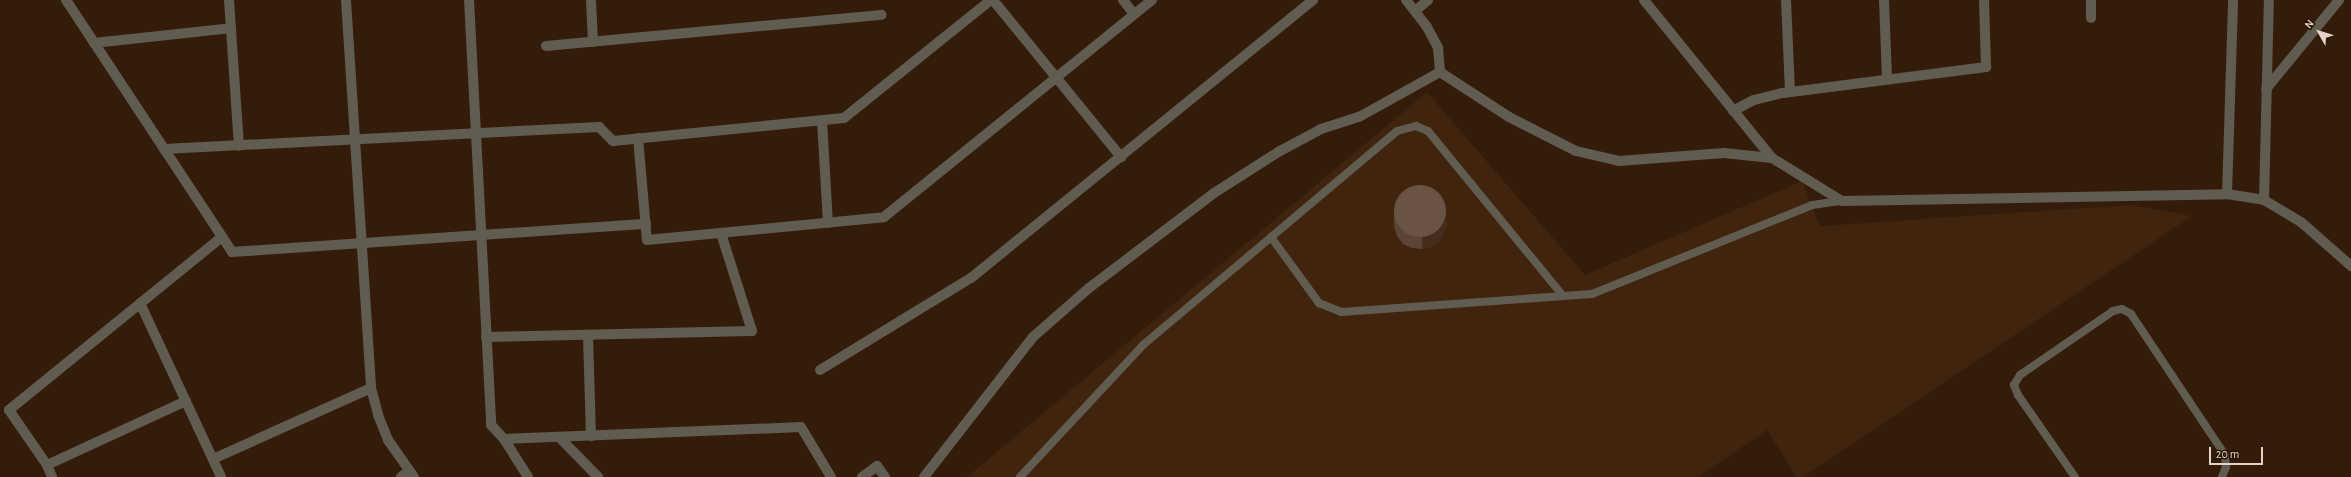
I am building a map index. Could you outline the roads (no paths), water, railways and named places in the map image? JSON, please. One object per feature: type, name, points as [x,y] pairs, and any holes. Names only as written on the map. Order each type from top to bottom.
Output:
[{"type":"street","points":[[66,0],[232,252],[646,224]]},
{"type":"street","points":[[229,0],[239,146]]},
{"type":"street","points":[[346,0],[371,388],[378,415],[388,440],[412,474],[401,477]]},
{"type":"street","points":[[469,0],[491,425],[504,439],[528,477]]},
{"type":"street","points":[[591,0],[593,42]]},
{"type":"street","points":[[164,149],[599,127],[613,141],[844,118],[992,0],[1121,156]]},
{"type":"street","points":[[1123,0],[1134,14]]},
{"type":"street","points":[[638,138],[647,240],[884,218],[1152,0]]},
{"type":"street","points":[[820,370],[971,278],[1313,0]]},
{"type":"street","points":[[1406,0],[1427,27],[1438,48],[1440,72]]},
{"type":"street","points":[[1415,11],[1428,0]]},
{"type":"street","points":[[1644,0],[1772,158],[1842,201],[2227,194],[2264,200],[2301,222],[2351,266]]},
{"type":"street","points":[[1786,0],[1790,92]]},
{"type":"street","points":[[1884,0],[1887,79]]},
{"type":"street","points":[[1733,110],[1754,100],[1790,92],[1986,67],[1984,0]]},
{"type":"street","points":[[2091,0],[2091,18]]},
{"type":"street","points":[[2227,194],[2233,0]]},
{"type":"street","points":[[2264,200],[2269,0]]},
{"type":"street","points":[[2266,89],[2339,0]]},
{"type":"street","points":[[546,46],[882,15]]},
{"type":"street","points":[[94,43],[231,28]]},
{"type":"street","points":[[1440,72],[1509,117],[1576,150],[1619,161],[1724,153],[1772,158]]},
{"type":"street","points":[[924,477],[1033,337],[1089,288],[1214,193],[1280,151],[1321,129],[1359,117],[1440,72]]},
{"type":"street","points":[[822,120],[828,223]]},
{"type":"street","points":[[486,337],[752,331],[721,233]]},
{"type":"street","points":[[52,477],[47,465],[9,410],[222,237]]},
{"type":"street","points":[[140,303],[221,477]]},
{"type":"street","points":[[588,335],[591,436]]},
{"type":"street","points":[[213,459],[371,388]]},
{"type":"street","points":[[47,465],[186,401]]},
{"type":"street","points":[[504,439],[801,427],[831,477]]},
{"type":"street","points":[[559,437],[598,477]]},
{"type":"street","points":[[862,477],[877,466],[885,477]]},
{"type":"lane","points":[[1020,477],[1143,345],[1397,131],[1416,126],[1428,131],[1563,296]]},
{"type":"lane","points":[[1271,237],[1319,303],[1341,312],[1592,294],[1812,205],[1842,201]]},
{"type":"lane","points":[[2075,477],[2018,395],[2014,385],[2020,375],[2113,311],[2122,309],[2131,314],[2224,454],[2226,467],[2222,477]]}]
